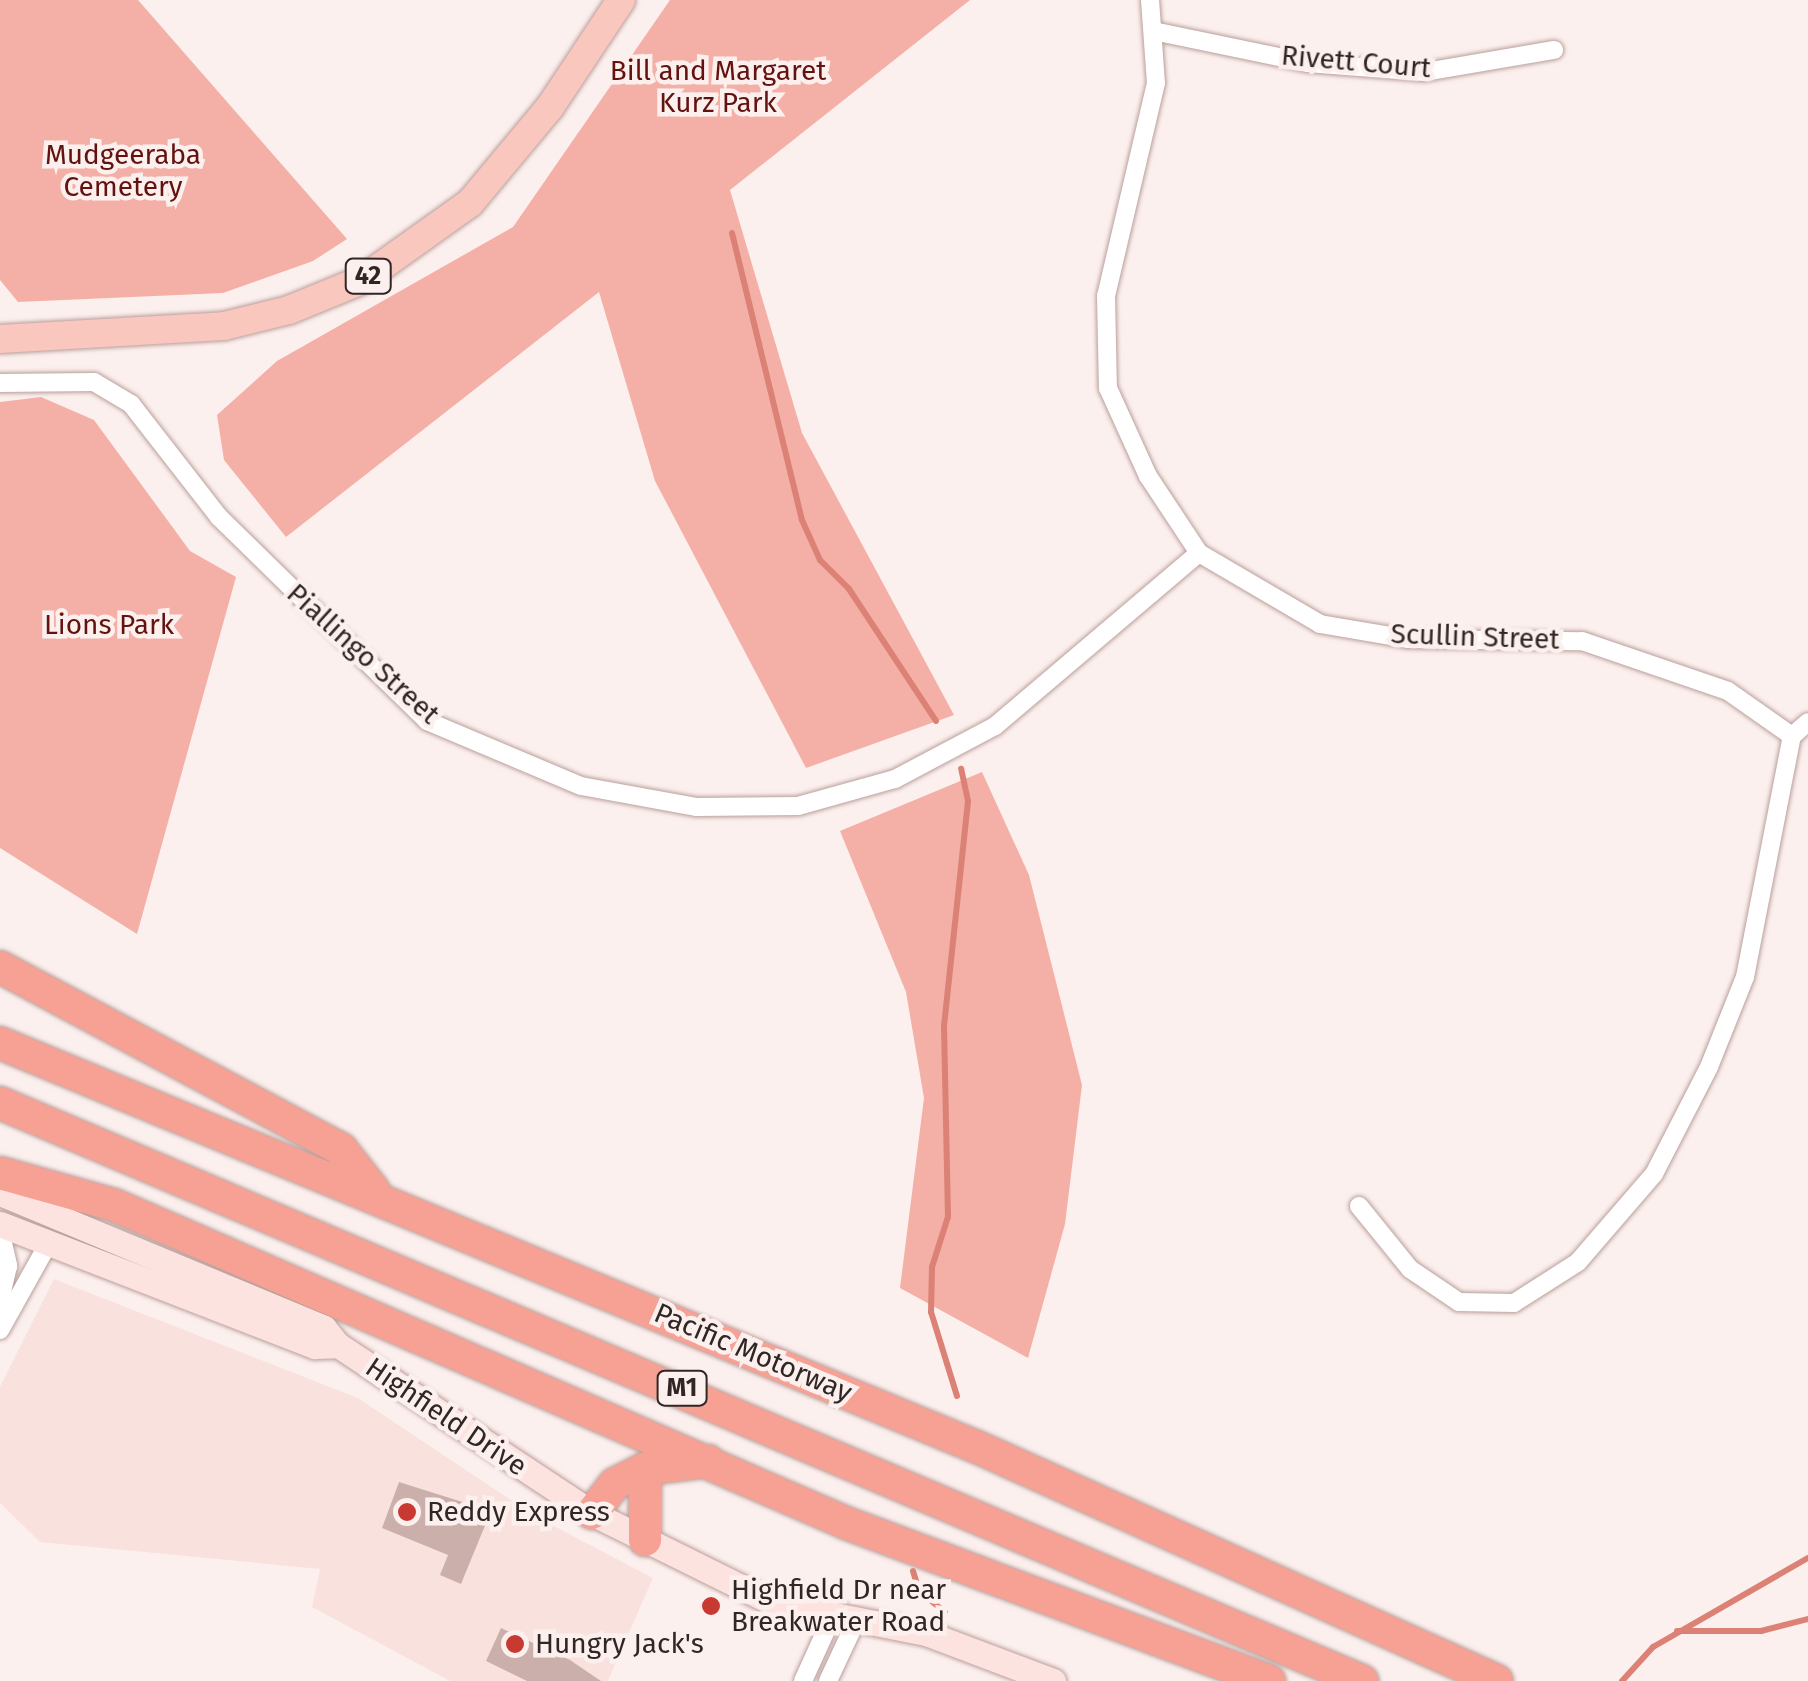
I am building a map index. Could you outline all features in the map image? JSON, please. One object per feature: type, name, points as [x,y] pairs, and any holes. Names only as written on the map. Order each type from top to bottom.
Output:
[{"type":"highway","name":"M1","points":[[0,966],[341,1149],[378,1195]]},
{"type":"highway","name":"Pacific Motorway","points":[[0,1044],[378,1195],[977,1447],[1497,1681]]},
{"type":"highway","name":"M1","points":[[0,1103],[1362,1681]]},
{"type":"highway","name":"M1","points":[[0,1174],[114,1205],[846,1522],[1269,1681]]},
{"type":"highway","points":[[592,1513],[616,1484],[645,1469],[709,1461]]},
{"type":"highway","points":[[645,1469],[645,1540]]},
{"type":"main road","name":"42","points":[[0,339],[224,326],[289,310],[362,280],[470,203],[550,107],[621,0]]},
{"type":"street","name":"Scullin Street","points":[[1150,0],[1158,32],[1156,83],[1106,296],[1108,388],[1148,476],[1200,553],[1320,624],[1408,639],[1582,641],[1728,691],[1792,736]]},
{"type":"street","name":"Rivett Court","points":[[1158,32],[1308,63],[1425,72],[1554,50]]},
{"type":"street","name":"Piallingo Street","points":[[0,383],[94,382],[131,404],[219,517],[427,721],[581,786],[697,807],[798,806],[895,779],[995,726],[1200,553]]},
{"type":"street","points":[[1359,1206],[1410,1269],[1459,1302],[1514,1303],[1578,1262],[1654,1174],[1709,1068],[1746,977],[1792,736],[1808,722]]},
{"type":"street","name":"Highfield Drive","points":[[0,1194],[324,1328],[338,1345],[592,1513],[773,1603],[926,1633],[1053,1681]]},
{"type":"street","points":[[0,1330],[48,1244],[31,1206]]},
{"type":"street","points":[[0,1227],[8,1266],[0,1302]]},
{"type":"street","name":"Highfield Drive","points":[[0,1227],[315,1346],[338,1345]]},
{"type":"street","points":[[803,1681],[845,1617]]},
{"type":"street","points":[[828,1681],[845,1617]]},
{"type":"shaded area","points":[[54,1279],[358,1398],[535,1516],[653,1578],[608,1681],[450,1681],[312,1607],[320,1569],[40,1542],[0,1503],[0,1387]]},
{"type":"green space","name":"Mudgeeraba Cemetery","points":[[0,0],[138,0],[347,239],[313,261],[223,293],[18,302],[0,280]]},
{"type":"green space","name":"Bill and Margaret Kurz Park","points":[[670,0],[970,0],[730,190],[802,433],[954,715],[806,768],[655,481],[599,292],[286,537],[224,460],[217,415],[277,361],[513,227]]},
{"type":"green space","name":"Lions Park","points":[[41,397],[94,420],[190,551],[236,577],[137,934],[0,848],[0,402]]},
{"type":"green space","points":[[982,772],[1029,875],[1082,1085],[1065,1224],[1028,1358],[900,1288],[924,1098],[906,992],[840,831]]},
{"type":"building","points":[[399,1482],[491,1511],[461,1584],[440,1575],[448,1555],[382,1528]]},
{"type":"building","name":"Hungry Jack's","points":[[501,1628],[570,1660],[601,1681],[527,1681],[486,1661]]},
{"type":"waterway","points":[[732,233],[802,520],[820,560],[849,589],[936,721]]},
{"type":"waterway","points":[[957,1396],[931,1312],[932,1267],[948,1217],[944,1026],[968,801],[961,769]]},
{"type":"waterway","points":[[1622,1681],[1653,1647],[1808,1558]]},
{"type":"waterway","points":[[913,1571],[919,1591],[945,1612]]},
{"type":"waterway","points":[[1677,1631],[1761,1631],[1808,1619]]},
{"type":"place","name":"Reddy Express","points":[[407,1512]]},
{"type":"place","name":"Highfield Dr near Breakwater Road","points":[[711,1606]]},
{"type":"place","name":"Hungry Jack's","points":[[515,1644]]}]
